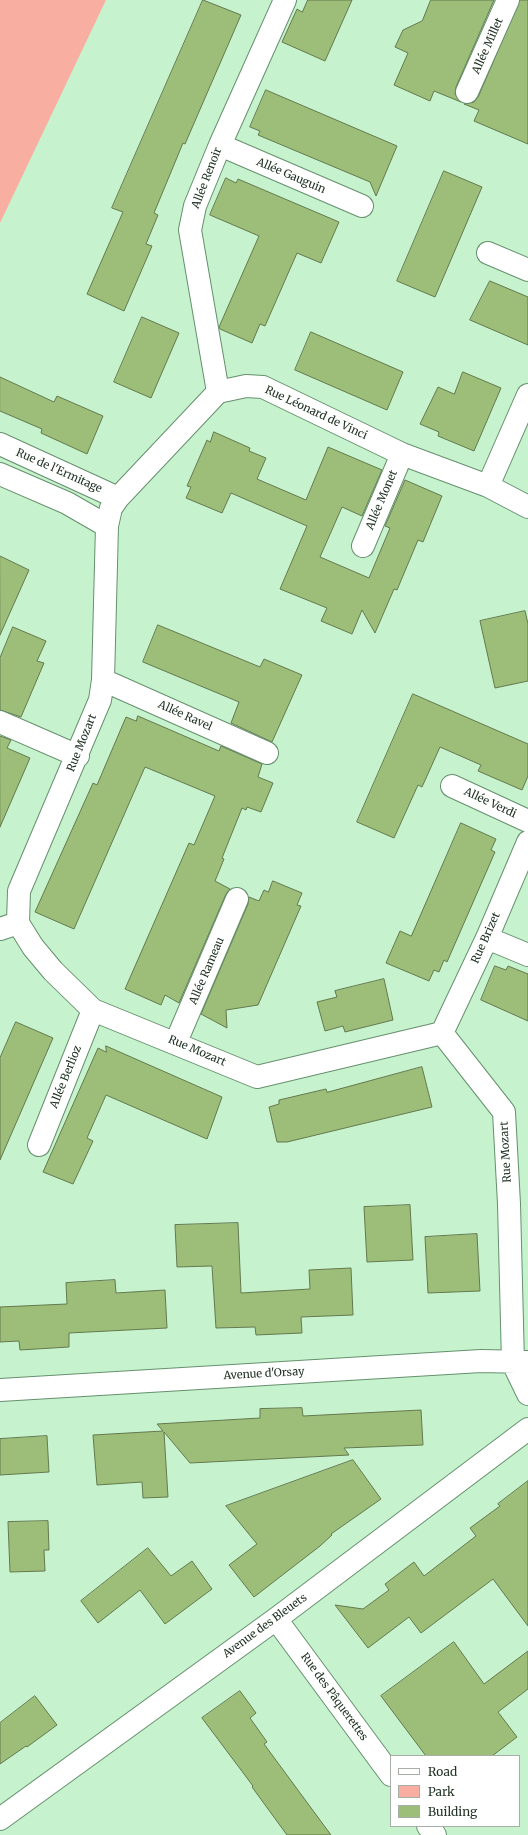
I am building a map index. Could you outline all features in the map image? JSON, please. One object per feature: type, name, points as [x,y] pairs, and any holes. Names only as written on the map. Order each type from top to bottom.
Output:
[{"type":"street","name":"Allée Renoir","points":[[218,392],[190,230],[195,206],[220,145],[286,0]]},
{"type":"street","name":"Allée Millet","points":[[467,92],[508,0]]},
{"type":"street","name":"Allée Gauguin","points":[[220,145],[362,206]]},
{"type":"street","points":[[488,253],[528,270]]},
{"type":"street","name":"Rue Léonard de Vinci","points":[[218,392],[231,388],[263,387],[402,454],[488,486],[528,507]]},
{"type":"street","points":[[0,474],[67,503],[107,526],[111,508],[118,498],[218,392]]},
{"type":"street","points":[[488,486],[528,395]]},
{"type":"street","name":"Rue de l'Ermitage","points":[[0,444],[118,498]]},
{"type":"street","name":"Allée Monet","points":[[363,546],[402,454]]},
{"type":"street","name":"Rue Mozart","points":[[107,526],[103,680],[100,700],[78,756],[19,891],[9,926],[33,947],[53,971],[93,1010],[176,1042],[257,1077],[442,1033],[504,1112],[520,1363],[528,1394]]},
{"type":"street","name":"Allée Ravel","points":[[103,680],[267,753]]},
{"type":"street","points":[[0,722],[78,756]]},
{"type":"street","name":"Allée Verdi","points":[[452,786],[528,821]]},
{"type":"street","name":"Rue Brizet","points":[[442,1033],[487,938],[528,842]]},
{"type":"street","name":"Allée Rameau","points":[[176,1042],[237,899]]},
{"type":"street","points":[[487,938],[528,955]]},
{"type":"street","name":"Allée Berlioz","points":[[39,1145],[93,1010]]},
{"type":"street","name":"Avenue d'Orsay","points":[[0,1390],[481,1361],[520,1363]]},
{"type":"street","points":[[528,1425],[528,1430]]},
{"type":"street","name":"Avenue des Bleuets","points":[[0,1819],[276,1619],[528,1430]]},
{"type":"street","name":"Rue des Pâquerettes","points":[[276,1619],[390,1774]]},
{"type":"street","points":[[429,1827],[435,1835]]},
{"type":"green space","points":[[0,0],[106,0],[0,223]]},
{"type":"building","points":[[203,0],[241,15],[185,144],[183,143],[154,213],[158,215],[146,244],[152,246],[124,311],[87,294],[123,212],[112,208]]},
{"type":"building","points":[[308,0],[352,0],[325,61],[282,42],[297,9],[302,12]]},
{"type":"building","points":[[431,0],[494,0],[456,87],[455,94],[461,102],[434,91],[430,101],[394,85],[408,53],[395,47],[403,30],[422,21]]},
{"type":"building","points":[[520,0],[528,0],[528,144],[474,121],[479,110],[464,104],[474,102],[478,97]]},
{"type":"building","points":[[266,90],[397,146],[376,196],[370,182],[258,135],[260,131],[250,127]]},
{"type":"building","points":[[444,171],[482,187],[435,297],[397,281]]},
{"type":"building","points":[[226,178],[236,183],[238,179],[339,222],[321,263],[297,253],[265,326],[260,324],[252,343],[220,329],[219,327],[259,236],[210,215]]},
{"type":"building","points":[[490,281],[528,297],[528,345],[470,320]]},
{"type":"building","points":[[142,317],[179,333],[151,398],[114,382]]},
{"type":"building","points":[[311,332],[403,372],[387,410],[295,370]]},
{"type":"building","points":[[463,372],[501,388],[474,451],[438,436],[439,432],[420,424],[438,387],[454,394]]},
{"type":"building","points":[[0,377],[54,402],[57,396],[103,416],[87,454],[41,433],[42,429],[0,411]]},
{"type":"building","points":[[214,432],[250,448],[249,451],[266,458],[257,479],[306,500],[328,447],[382,470],[362,516],[342,507],[320,557],[369,578],[390,528],[385,526],[405,480],[442,496],[423,542],[418,540],[397,590],[394,589],[375,633],[362,610],[352,634],[321,621],[327,608],[280,589],[307,526],[231,493],[222,513],[186,498],[191,487],[187,486],[207,440],[210,442]]},
{"type":"building","points":[[0,556],[29,570],[0,635]]},
{"type":"building","points":[[525,611],[528,624],[528,681],[495,688],[480,621]]},
{"type":"building","points":[[158,625],[260,667],[264,659],[302,675],[272,742],[231,723],[239,702],[143,662]]},
{"type":"building","points":[[13,627],[46,641],[37,661],[44,663],[21,717],[0,710],[0,658]]},
{"type":"building","points":[[413,694],[528,744],[528,776],[522,790],[478,771],[481,765],[440,747],[422,787],[418,785],[394,838],[357,822]]},
{"type":"building","points":[[138,716],[219,751],[221,746],[262,764],[258,777],[273,783],[261,812],[247,807],[246,810],[242,808],[222,858],[224,859],[215,881],[230,889],[226,894],[179,1003],[165,995],[161,1005],[125,989],[189,843],[194,845],[215,796],[145,767],[74,929],[35,912],[93,783],[97,785],[126,717],[136,721]]},
{"type":"building","points":[[0,736],[11,740],[7,748],[30,758],[0,827]]},
{"type":"building","points":[[461,823],[496,839],[491,850],[495,852],[447,962],[444,960],[439,972],[434,970],[429,981],[386,963],[400,931],[411,936]]},
{"type":"building","points":[[273,881],[302,893],[297,905],[301,906],[258,1005],[226,1010],[227,1028],[201,1014],[248,904],[249,897],[259,901],[264,890],[268,892]]},
{"type":"building","points":[[495,966],[506,970],[508,966],[528,974],[528,1021],[481,1000]]},
{"type":"building","points":[[384,979],[393,1020],[345,1032],[343,1026],[325,1031],[317,1002],[337,997],[335,991]]},
{"type":"building","points":[[16,1022],[53,1038],[0,1160],[0,1058]]},
{"type":"building","points":[[106,1046],[222,1097],[207,1139],[106,1095],[87,1138],[93,1141],[73,1184],[43,1172],[98,1048],[106,1052]]},
{"type":"building","points":[[422,1067],[432,1107],[287,1142],[277,1142],[269,1107],[279,1104],[279,1100],[326,1089],[327,1092]]},
{"type":"building","points":[[410,1205],[413,1260],[367,1262],[364,1207]]},
{"type":"building","points":[[238,1223],[241,1293],[310,1289],[309,1270],[351,1268],[353,1315],[301,1317],[302,1333],[256,1335],[255,1327],[216,1328],[212,1266],[177,1267],[175,1225]]},
{"type":"building","points":[[477,1234],[480,1291],[428,1293],[425,1237]]},
{"type":"building","points":[[115,1280],[116,1293],[165,1290],[167,1328],[69,1333],[69,1347],[20,1350],[19,1341],[0,1342],[0,1307],[67,1304],[66,1283]]},
{"type":"building","points":[[302,1408],[303,1416],[421,1410],[423,1445],[344,1448],[349,1455],[190,1463],[164,1432],[168,1497],[143,1498],[142,1482],[97,1485],[93,1435],[163,1431],[157,1424],[260,1418],[260,1409]]},
{"type":"building","points":[[47,1436],[49,1472],[0,1475],[0,1439]]},
{"type":"building","points":[[353,1460],[381,1499],[331,1534],[332,1535],[320,1546],[254,1597],[229,1565],[257,1544],[226,1506]]},
{"type":"building","points":[[528,1481],[528,1626],[493,1579],[421,1633],[409,1617],[368,1648],[335,1605],[363,1609],[389,1590],[385,1584],[414,1562],[424,1576],[476,1536],[470,1528],[500,1506],[498,1504]]},
{"type":"building","points":[[48,1521],[49,1550],[44,1550],[45,1571],[10,1572],[8,1522]]},
{"type":"building","points":[[148,1548],[171,1576],[192,1561],[212,1589],[165,1624],[140,1590],[98,1623],[81,1601]]},
{"type":"building","points":[[454,1642],[484,1684],[528,1651],[528,1689],[498,1712],[517,1737],[493,1755],[425,1755],[381,1696]]},
{"type":"building","points":[[240,1691],[256,1713],[250,1718],[267,1742],[264,1744],[331,1835],[287,1835],[252,1787],[253,1786],[202,1718]]},
{"type":"building","points":[[35,1696],[57,1725],[27,1747],[26,1746],[0,1764],[0,1723]]}]
